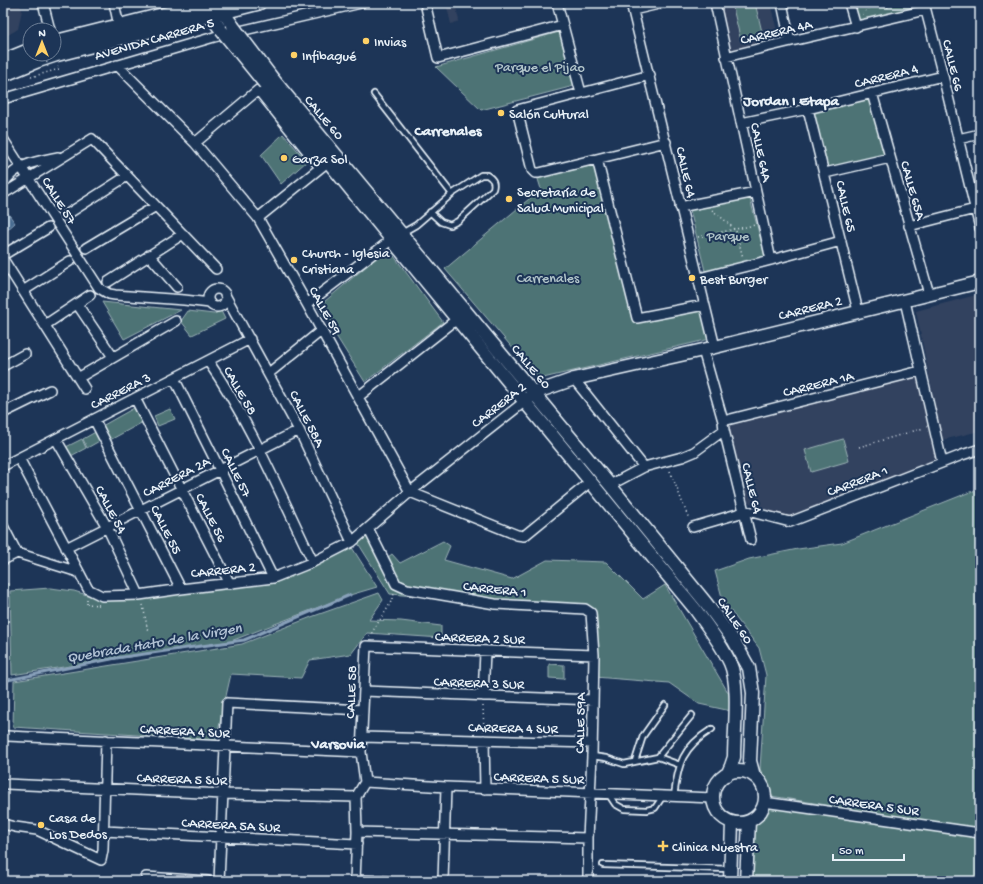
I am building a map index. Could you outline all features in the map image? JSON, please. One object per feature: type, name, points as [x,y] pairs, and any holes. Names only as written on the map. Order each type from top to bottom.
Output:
[{"type":"main road","points":[[206,6],[220,8],[259,3]]},
{"type":"main road","name":"AVENIDA CARRERA 5","points":[[62,40],[206,6]]},
{"type":"main road","name":"AVENIDA CARRERA 5","points":[[3,75],[55,55],[206,6]]},
{"type":"main road","name":"CALLE 60","points":[[206,6],[221,30],[266,84],[402,233],[610,485],[706,603],[734,641],[749,668],[753,693],[750,761],[754,776]]},
{"type":"main road","name":"CALLE 60","points":[[220,8],[233,26],[266,84],[324,164],[391,239],[457,319],[695,608],[722,647],[730,664],[735,682],[734,757],[726,775]]},
{"type":"main road","points":[[3,61],[22,53]]},
{"type":"main road","name":"CARRERA 2","points":[[524,402],[534,393],[574,379],[709,348],[980,282]]},
{"type":"main road","points":[[740,772],[754,776],[762,786],[764,794],[764,802],[756,817],[741,823],[732,823],[718,814],[714,806],[713,798],[713,791],[716,785],[726,775],[740,772]]},
{"type":"main road","points":[[746,881],[749,821]]},
{"type":"main road","points":[[730,881],[732,823]]},
{"type":"street","points":[[43,3],[48,22]]},
{"type":"street","points":[[114,3],[119,26]]},
{"type":"street","name":"AVENIDA CARRERA 5","points":[[3,99],[214,37],[361,3]]},
{"type":"street","points":[[425,3],[438,58],[563,25]]},
{"type":"street","points":[[557,3],[581,93]]},
{"type":"street","points":[[632,7],[663,3]]},
{"type":"street","name":"CALLE 64A","points":[[714,3],[771,260]]},
{"type":"street","points":[[782,3],[790,41]]},
{"type":"street","points":[[849,3],[856,27]]},
{"type":"street","name":"CARRERA 4A","points":[[726,57],[856,27],[924,6]]},
{"type":"street","name":"CALLE 66","points":[[924,6],[943,76],[980,228]]},
{"type":"street","name":"CALLE 64","points":[[632,7],[650,75],[698,278],[704,305],[709,348],[723,425],[751,540]]},
{"type":"street","name":"CALLE 59","points":[[117,65],[195,143],[258,218],[308,304],[410,492]]},
{"type":"street","points":[[650,75],[517,110],[532,170],[535,173],[666,142]]},
{"type":"street","name":"CARRERA 4","points":[[741,123],[808,109],[943,76]]},
{"type":"street","points":[[195,143],[266,84]]},
{"type":"street","name":"CALLE 65A","points":[[872,93],[928,294]]},
{"type":"street","name":"CALLE 65","points":[[808,109],[858,311]]},
{"type":"street","points":[[958,139],[980,134]]},
{"type":"street","name":"CALLE 57","points":[[3,139],[98,288],[109,294],[126,296],[184,300],[210,298]]},
{"type":"street","points":[[3,194],[92,139],[216,269]]},
{"type":"street","points":[[3,185],[11,173],[22,167],[34,162],[63,156]]},
{"type":"street","points":[[825,173],[890,158]]},
{"type":"street","points":[[597,159],[637,318],[704,305]]},
{"type":"street","points":[[258,218],[324,164]]},
{"type":"street","points":[[66,215],[127,176]]},
{"type":"street","points":[[680,207],[756,192]]},
{"type":"street","points":[[86,248],[156,206]]},
{"type":"street","points":[[909,226],[976,208]]},
{"type":"street","points":[[3,255],[48,228]]},
{"type":"street","points":[[308,304],[391,239],[402,233]]},
{"type":"street","points":[[108,282],[183,234]]},
{"type":"street","points":[[698,278],[746,267],[841,241]]},
{"type":"street","points":[[149,255],[177,287]]},
{"type":"street","points":[[3,258],[85,389]]},
{"type":"street","points":[[23,291],[70,261]]},
{"type":"street","points":[[222,306],[226,301],[225,295],[221,291],[215,290],[210,298],[216,307],[222,306],[233,310]]},
{"type":"street","points":[[45,325],[90,295]]},
{"type":"street","name":"CALLE 58A","points":[[225,295],[299,430],[352,542]]},
{"type":"street","points":[[904,301],[942,462]]},
{"type":"street","points":[[77,304],[113,357]]},
{"type":"street","points":[[358,397],[457,319]]},
{"type":"street","points":[[78,378],[176,321]]},
{"type":"street","points":[[269,373],[322,330]]},
{"type":"street","name":"CARRERA 3","points":[[3,466],[250,339]]},
{"type":"street","points":[[3,366],[25,354]]},
{"type":"street","name":"CALLE 58","points":[[208,361],[224,385],[259,450],[314,562]]},
{"type":"street","name":"CARRERA 1A","points":[[610,485],[644,467],[694,452],[723,425],[920,371]]},
{"type":"street","name":"CALLE 57","points":[[174,378],[273,578]]},
{"type":"street","points":[[574,379],[644,467]]},
{"type":"street","points":[[3,413],[50,390]]},
{"type":"street","name":"CALLE 56","points":[[135,398],[230,584]]},
{"type":"street","name":"CARRERA 2","points":[[88,589],[102,596],[138,595],[273,578],[314,562],[352,542],[410,492],[524,402]]},
{"type":"street","name":"CALLE 55","points":[[94,419],[142,510],[181,589]]},
{"type":"street","name":"CARRERA 2A","points":[[66,548],[299,430]]},
{"type":"street","name":"CALLE 54","points":[[56,439],[107,527],[138,595]]},
{"type":"street","name":"CARRERA 1","points":[[744,511],[790,522],[942,462],[980,449]]},
{"type":"street","points":[[19,458],[88,589]]},
{"type":"street","points":[[410,492],[517,535],[524,536],[590,482]]},
{"type":"street","points":[[693,527],[744,511]]},
{"type":"street","points":[[3,526],[17,553]]},
{"type":"street","points":[[368,528],[396,584]]},
{"type":"street","points":[[3,560],[17,553],[78,572]]},
{"type":"street","name":"CARRERA 1","points":[[396,584],[407,590],[495,604],[585,609],[591,613]]},
{"type":"street","name":"CALLE 59A","points":[[588,881],[594,656],[591,613]]},
{"type":"street","name":"CALLE 58","points":[[364,782],[361,752],[366,646]]},
{"type":"street","name":"CARRERA 2 SUR","points":[[366,646],[594,656]]},
{"type":"street","points":[[483,696],[485,652]]},
{"type":"street","name":"CARRERA 3 SUR","points":[[364,691],[593,700]]},
{"type":"street","points":[[219,881],[227,703],[363,710]]},
{"type":"street","name":"CARRERA 4 SUR","points":[[7,736],[361,752]]},
{"type":"street","name":"CARRERA 4 SUR","points":[[362,737],[592,743]]},
{"type":"street","points":[[3,824],[38,830],[101,860],[104,831],[106,740]]},
{"type":"street","points":[[484,740],[485,789]]},
{"type":"street","points":[[364,782],[356,797],[357,844],[355,880],[388,881]]},
{"type":"street","name":"CARRERA 5 SUR","points":[[364,782],[485,789],[713,798]]},
{"type":"street","name":"CARRERA 5 SUR","points":[[6,784],[223,794],[356,797]]},
{"type":"street","points":[[443,881],[446,787]]},
{"type":"street","name":"CARRERA 5 SUR","points":[[764,802],[980,833]]},
{"type":"street","name":"CARRERA 5A SUR","points":[[104,831],[357,844]]},
{"type":"street","points":[[357,832],[588,838]]},
{"type":"street","points":[[146,877],[208,881]]},
{"type":"lane","points":[[374,94],[452,194]]},
{"type":"lane","points":[[402,233],[416,225],[430,212],[452,194],[481,175],[487,175],[493,179],[493,189],[458,221],[450,225],[441,222],[430,212]]},
{"type":"lane","points":[[635,761],[643,736],[665,705]]},
{"type":"lane","points":[[658,757],[692,716]]},
{"type":"lane","points":[[674,797],[676,774],[688,750],[698,738],[712,729]]},
{"type":"lane","points":[[592,756],[606,758],[624,764],[658,757],[680,765]]},
{"type":"lane","points":[[609,794],[615,804],[624,809],[647,810],[655,808],[663,796]]},
{"type":"lane","points":[[603,865],[730,869]]},
{"type":"path","points":[[47,62],[48,68]]},
{"type":"path","points":[[700,203],[715,212],[734,230],[746,267]]},
{"type":"path","points":[[688,239],[763,223]]},
{"type":"path","points":[[859,447],[933,425]]},
{"type":"path","points":[[666,461],[693,527]]},
{"type":"path","points":[[366,646],[373,630],[390,605],[396,584]]},
{"type":"path","points":[[88,589],[87,604],[103,606]]},
{"type":"path","points":[[144,605],[148,632]]},
{"type":"path","points":[[483,696],[484,740]]},
{"type":"shaded area","points":[[3,3],[19,3],[22,10],[18,29],[3,38]]},
{"type":"shaded area","points":[[446,3],[455,3],[459,21],[451,24]]},
{"type":"shaded area","points":[[716,3],[770,3],[779,39],[727,51]]},
{"type":"shaded area","points":[[7,212],[15,223],[6,231],[3,231],[3,214]]},
{"type":"shaded area","points":[[980,294],[980,431],[942,440],[916,311]]},
{"type":"shaded area","points":[[3,324],[9,338],[9,354],[3,357]]},
{"type":"shaded area","points":[[9,366],[7,404],[3,406],[3,369]]},
{"type":"shaded area","points":[[917,375],[937,460],[789,520],[748,502],[728,423]]},
{"type":"green space","points":[[755,3],[763,36],[741,41],[733,8]]},
{"type":"green space","points":[[852,3],[921,3],[922,8],[858,24]]},
{"type":"green space","name":"Parque el Pijao","points":[[559,32],[574,86],[481,110],[436,67]]},
{"type":"green space","points":[[869,96],[885,154],[826,169],[811,111]]},
{"type":"green space","name":"Garza Sol","points":[[283,134],[307,161],[281,184],[261,155]]},
{"type":"green space","name":"Carrenales","points":[[596,162],[634,322],[702,306],[710,339],[539,379],[445,269],[541,189],[537,176]]},
{"type":"green space","name":"Parque","points":[[749,195],[766,260],[706,275],[690,210]]},
{"type":"green space","points":[[388,248],[443,322],[365,382],[318,307]]},
{"type":"green space","points":[[102,302],[181,310],[124,339]]},
{"type":"green space","points":[[188,311],[214,314],[221,311],[225,319],[192,335],[181,321]]},
{"type":"green space","points":[[976,374],[980,374],[980,420],[977,420]]},
{"type":"green space","points":[[134,408],[143,422],[110,440],[102,426]]},
{"type":"green space","points":[[170,409],[175,419],[158,426],[154,416]]},
{"type":"green space","points":[[99,430],[103,439],[87,448],[83,439]]},
{"type":"green space","points":[[82,439],[86,448],[69,457],[64,448]]},
{"type":"green space","points":[[843,439],[849,461],[811,472],[805,450]]},
{"type":"green space","points":[[980,490],[980,829],[771,796],[760,769],[766,675],[759,648],[723,601],[715,571],[749,559],[798,549],[842,543],[970,492]]},
{"type":"green space","points":[[367,535],[383,561],[392,554],[400,563],[443,541],[450,546],[444,560],[512,579],[547,560],[606,562],[643,599],[665,585],[729,694],[731,711],[699,704],[669,683],[595,677],[598,644],[591,610],[390,594],[358,543]]},
{"type":"green space","points":[[351,546],[377,587],[350,595],[231,641],[12,675],[10,591],[50,588],[74,591],[103,600],[268,582]]},
{"type":"green space","points":[[8,583],[7,673],[3,673],[3,587]]},
{"type":"green space","points":[[379,593],[383,600],[369,620],[401,621],[441,626],[441,638],[367,633],[351,654],[310,660],[301,678],[231,674],[216,740],[13,727],[14,681],[242,644]]},
{"type":"green space","points":[[549,664],[564,665],[564,679],[549,678]]},
{"type":"green space","points":[[767,807],[980,837],[980,881],[750,881],[752,824],[760,817]]},
{"type":"waterway","name":"Quebrada Hato de la Virgen","points":[[3,681],[116,658],[244,640],[350,595]]},
{"type":"place","name":"Invias","points":[[366,41]]},
{"type":"place","name":"Infibagué","points":[[294,55]]},
{"type":"place","name":"Salón Cultural","points":[[501,113]]},
{"type":"place","name":"Garza Sol","points":[[284,158]]},
{"type":"place","name":"Secretaría de Salud Municipal","points":[[509,199]]},
{"type":"place","name":"Church - Iglesia Cristiana","points":[[294,260]]},
{"type":"place","name":"Best Burger","points":[[692,278]]},
{"type":"place","name":"Casa de Los Dedos","points":[[41,825]]},
{"type":"place","name":"Clinica Nuestra","points":[[663,846]]},
{"type":"district","name":"Jordan I Etapa","points":[[791,100]]},
{"type":"district","name":"Carrenales","points":[[448,130]]},
{"type":"district","name":"Varsovia","points":[[338,743]]}]
